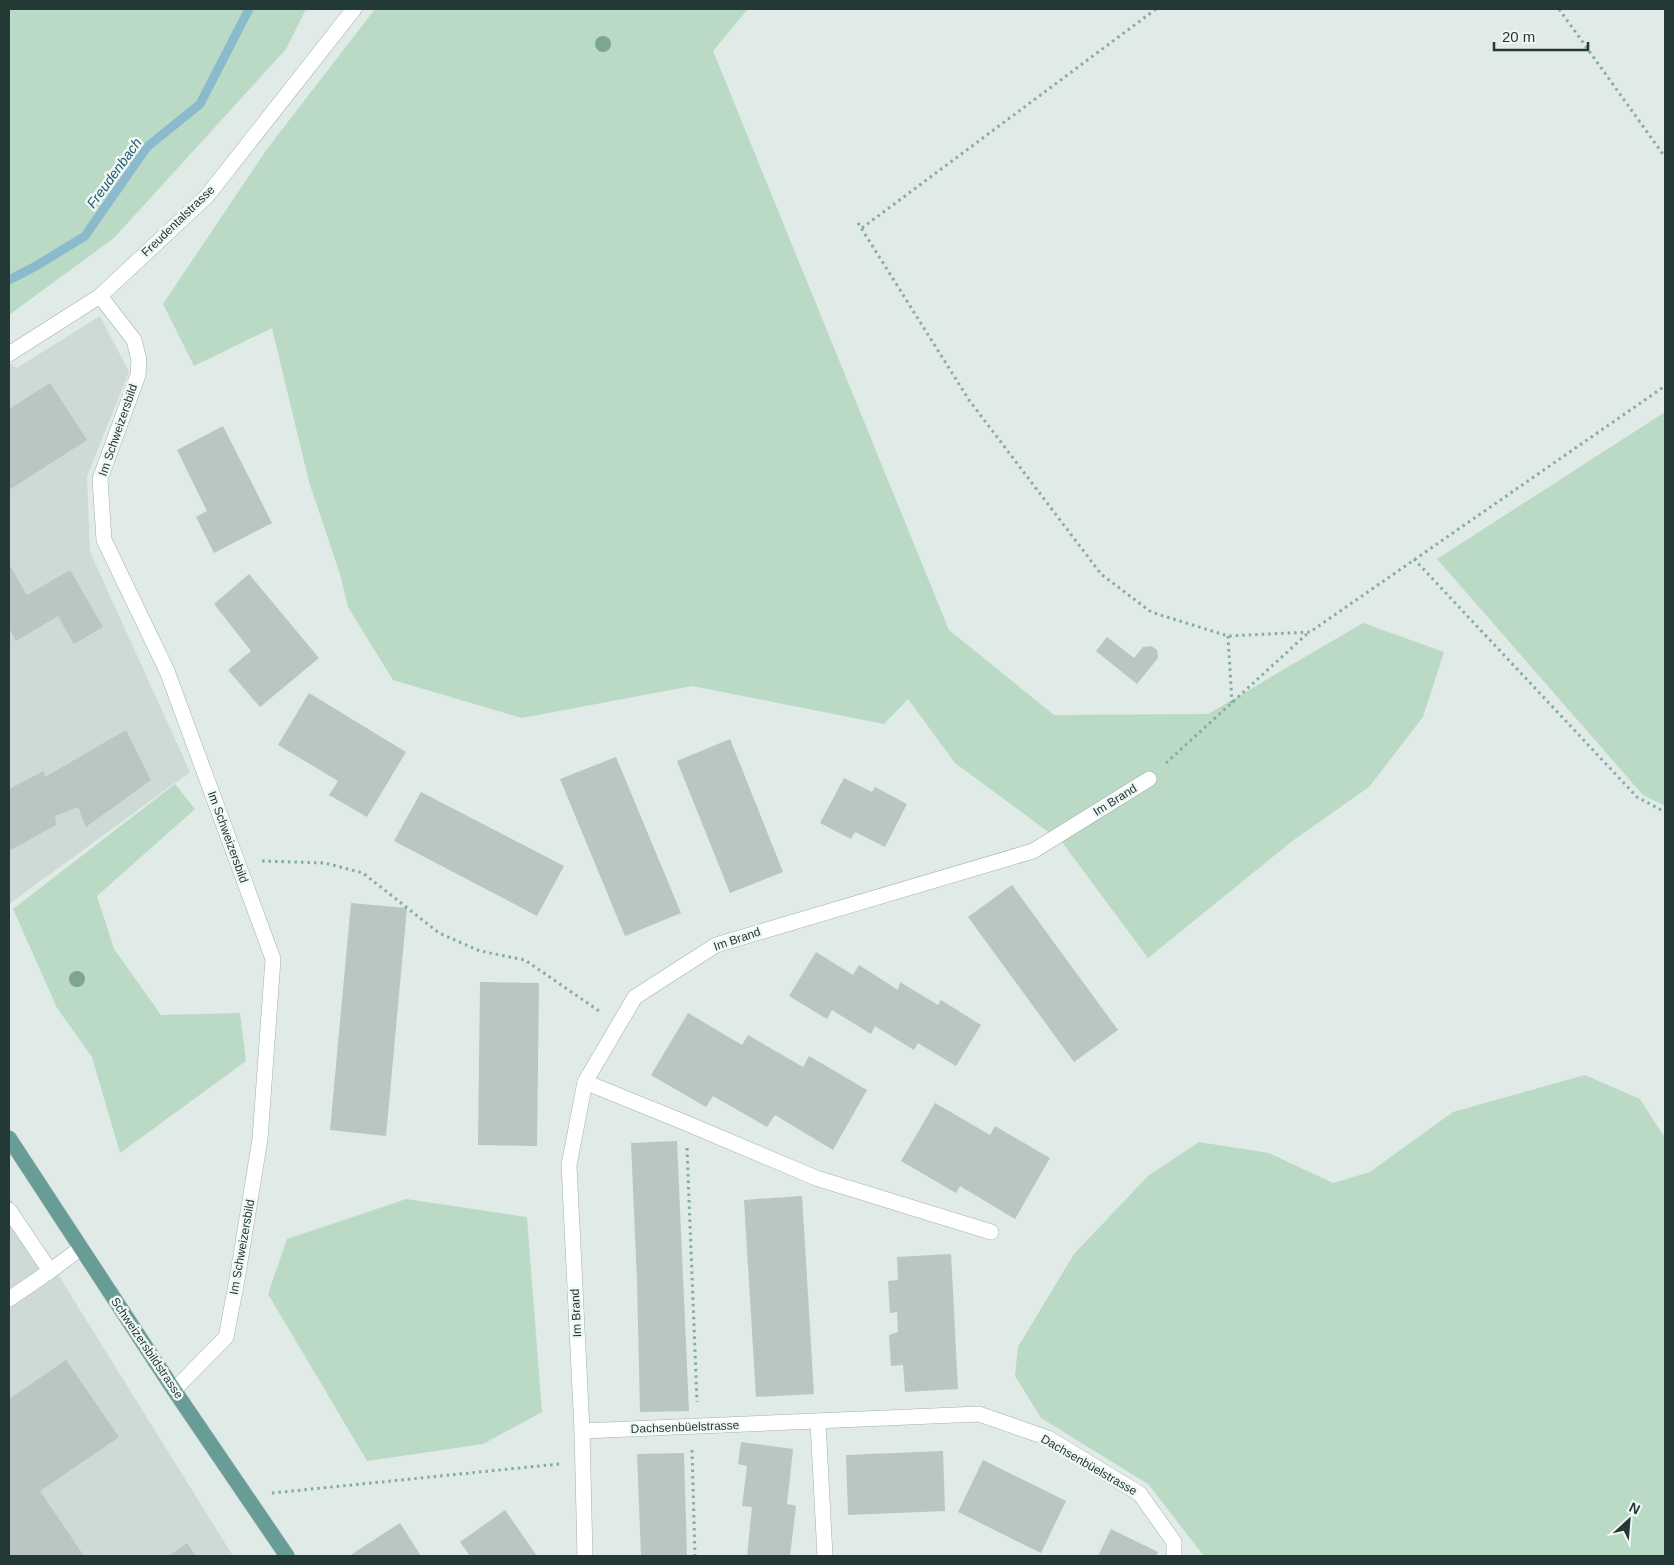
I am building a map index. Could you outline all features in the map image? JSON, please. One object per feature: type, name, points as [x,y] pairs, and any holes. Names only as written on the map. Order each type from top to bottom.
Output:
[{"type":"main road","name":"Schweizersbildstrasse","points":[[9,1138],[174,1390],[287,1556]]},
{"type":"street","name":"Freudentalstrasse","points":[[9,354],[100,296],[207,196],[354,9]]},
{"type":"street","name":"Im Schweizersbild","points":[[100,296],[134,340],[139,360],[138,375],[100,479],[104,540],[167,671],[273,959],[260,1139],[226,1337],[174,1390]]},
{"type":"street","name":"Im Brand","points":[[585,1556],[582,1431],[569,1165],[585,1082],[635,997],[716,944],[1033,851],[1149,778]]},
{"type":"street","points":[[585,1082],[816,1178],[991,1232]]},
{"type":"street","points":[[9,1210],[50,1271]]},
{"type":"street","points":[[9,1299],[81,1248]]},
{"type":"street","name":"Dachsenbüelstrasse","points":[[582,1431],[979,1414],[1048,1438],[1140,1494],[1174,1542],[1174,1556]]},
{"type":"street","points":[[818,1422],[825,1556]]},
{"type":"path","points":[[862,228],[1156,9]]},
{"type":"path","points":[[1559,9],[1665,156]]},
{"type":"path","points":[[858,223],[969,400],[1101,574],[1151,612],[1228,636],[1310,632]]},
{"type":"path","name":"Im Brand","points":[[1149,778],[1310,632],[1665,386]]},
{"type":"path","points":[[1414,560],[1637,797],[1665,812]]},
{"type":"path","points":[[1228,636],[1232,703]]},
{"type":"path","points":[[237,860],[325,863],[363,873],[439,933],[480,951],[525,960],[619,1024]]},
{"type":"path","points":[[686,1123],[695,1426],[695,1556]]},
{"type":"path","points":[[246,1496],[582,1461]]},
{"type":"shaded area","points":[[100,316],[129,372],[87,476],[90,552],[190,772],[9,904],[9,363],[17,368]]},
{"type":"shaded area","points":[[9,1196],[233,1556],[9,1556]]},
{"type":"green space","points":[[9,9],[306,9],[286,49],[114,238],[9,315]]},
{"type":"green space","points":[[375,9],[748,9],[713,51],[949,630],[1054,715],[1208,714],[1363,623],[1444,652],[1423,717],[1369,787],[1291,842],[1148,958],[1062,842],[955,763],[908,699],[884,724],[692,686],[522,718],[393,680],[348,607],[340,574],[309,482],[272,328],[194,366],[163,304],[267,149]]},
{"type":"green space","points":[[1665,412],[1665,806],[1643,795],[1437,559]]},
{"type":"green space","points":[[175,784],[195,809],[97,896],[114,949],[161,1015],[240,1013],[246,1061],[120,1153],[92,1057],[57,1008],[13,909]]},
{"type":"green space","points":[[1585,1075],[1640,1099],[1665,1136],[1665,1556],[1204,1556],[1148,1484],[1041,1418],[1015,1376],[1018,1347],[1074,1254],[1148,1176],[1199,1142],[1269,1153],[1333,1183],[1370,1172],[1453,1112]]},
{"type":"green space","points":[[406,1199],[527,1217],[542,1412],[483,1444],[367,1461],[268,1294],[287,1239]]},
{"type":"building","points":[[50,383],[87,440],[9,490],[9,409]]},
{"type":"building","points":[[223,426],[272,523],[214,553],[196,517],[207,511],[177,450]]},
{"type":"building","points":[[9,564],[27,595],[70,570],[103,627],[74,644],[58,616],[16,641],[9,628]]},
{"type":"building","points":[[249,574],[319,658],[260,707],[228,670],[251,651],[214,604]]},
{"type":"building","points":[[1107,637],[1134,658],[1143,647],[1151,646],[1157,650],[1158,658],[1137,684],[1096,651]]},
{"type":"building","points":[[309,693],[406,752],[367,817],[329,795],[338,781],[278,745]]},
{"type":"building","points":[[126,730],[151,780],[86,827],[78,807],[55,816],[56,825],[9,851],[9,789],[44,771],[45,777]]},
{"type":"building","points":[[730,739],[783,872],[730,893],[677,761]]},
{"type":"building","points":[[616,757],[681,913],[625,936],[560,779]]},
{"type":"building","points":[[844,778],[872,792],[875,787],[907,804],[885,847],[855,832],[851,839],[820,823]]},
{"type":"building","points":[[421,792],[564,866],[537,916],[394,841]]},
{"type":"building","points":[[1012,885],[1118,1030],[1074,1062],[968,917]]},
{"type":"building","points":[[351,903],[407,908],[386,1136],[330,1130]]},
{"type":"building","points":[[816,952],[853,975],[859,965],[898,990],[900,982],[938,1005],[941,1000],[981,1025],[956,1066],[918,1043],[914,1050],[875,1026],[871,1034],[832,1010],[827,1019],[789,996]]},
{"type":"building","points":[[480,982],[539,983],[537,1146],[478,1145]]},
{"type":"building","points":[[688,1013],[742,1045],[748,1035],[803,1067],[809,1056],[867,1090],[833,1150],[775,1115],[767,1127],[713,1096],[706,1107],[651,1075]]},
{"type":"building","points":[[935,1103],[990,1135],[995,1126],[1050,1158],[1015,1219],[960,1186],[956,1193],[901,1161]]},
{"type":"building","points":[[677,1141],[689,1411],[640,1412],[631,1143]]},
{"type":"building","points":[[802,1196],[814,1394],[756,1397],[744,1200]]},
{"type":"building","points":[[951,1254],[958,1389],[905,1392],[903,1365],[891,1366],[889,1335],[898,1332],[897,1312],[890,1313],[888,1281],[898,1280],[897,1257]]},
{"type":"building","points":[[66,1360],[119,1437],[40,1491],[84,1556],[9,1556],[9,1399]]},
{"type":"building","points":[[741,1442],[793,1449],[787,1504],[796,1506],[790,1556],[747,1556],[752,1507],[742,1506],[747,1466],[738,1464]]},
{"type":"building","points":[[943,1451],[945,1511],[848,1515],[846,1455]]},
{"type":"building","points":[[684,1453],[687,1556],[641,1556],[637,1454]]},
{"type":"building","points":[[983,1460],[1066,1501],[1041,1553],[958,1512]]},
{"type":"building","points":[[505,1510],[537,1556],[470,1556],[460,1542]]},
{"type":"building","points":[[400,1523],[421,1556],[349,1556]]},
{"type":"building","points":[[1111,1529],[1158,1552],[1156,1556],[1098,1556]]},
{"type":"building","points":[[187,1543],[196,1556],[169,1556]]},
{"type":"waterway","name":"Freudenbach","points":[[9,280],[85,236],[147,147],[200,104],[249,9]]}]
